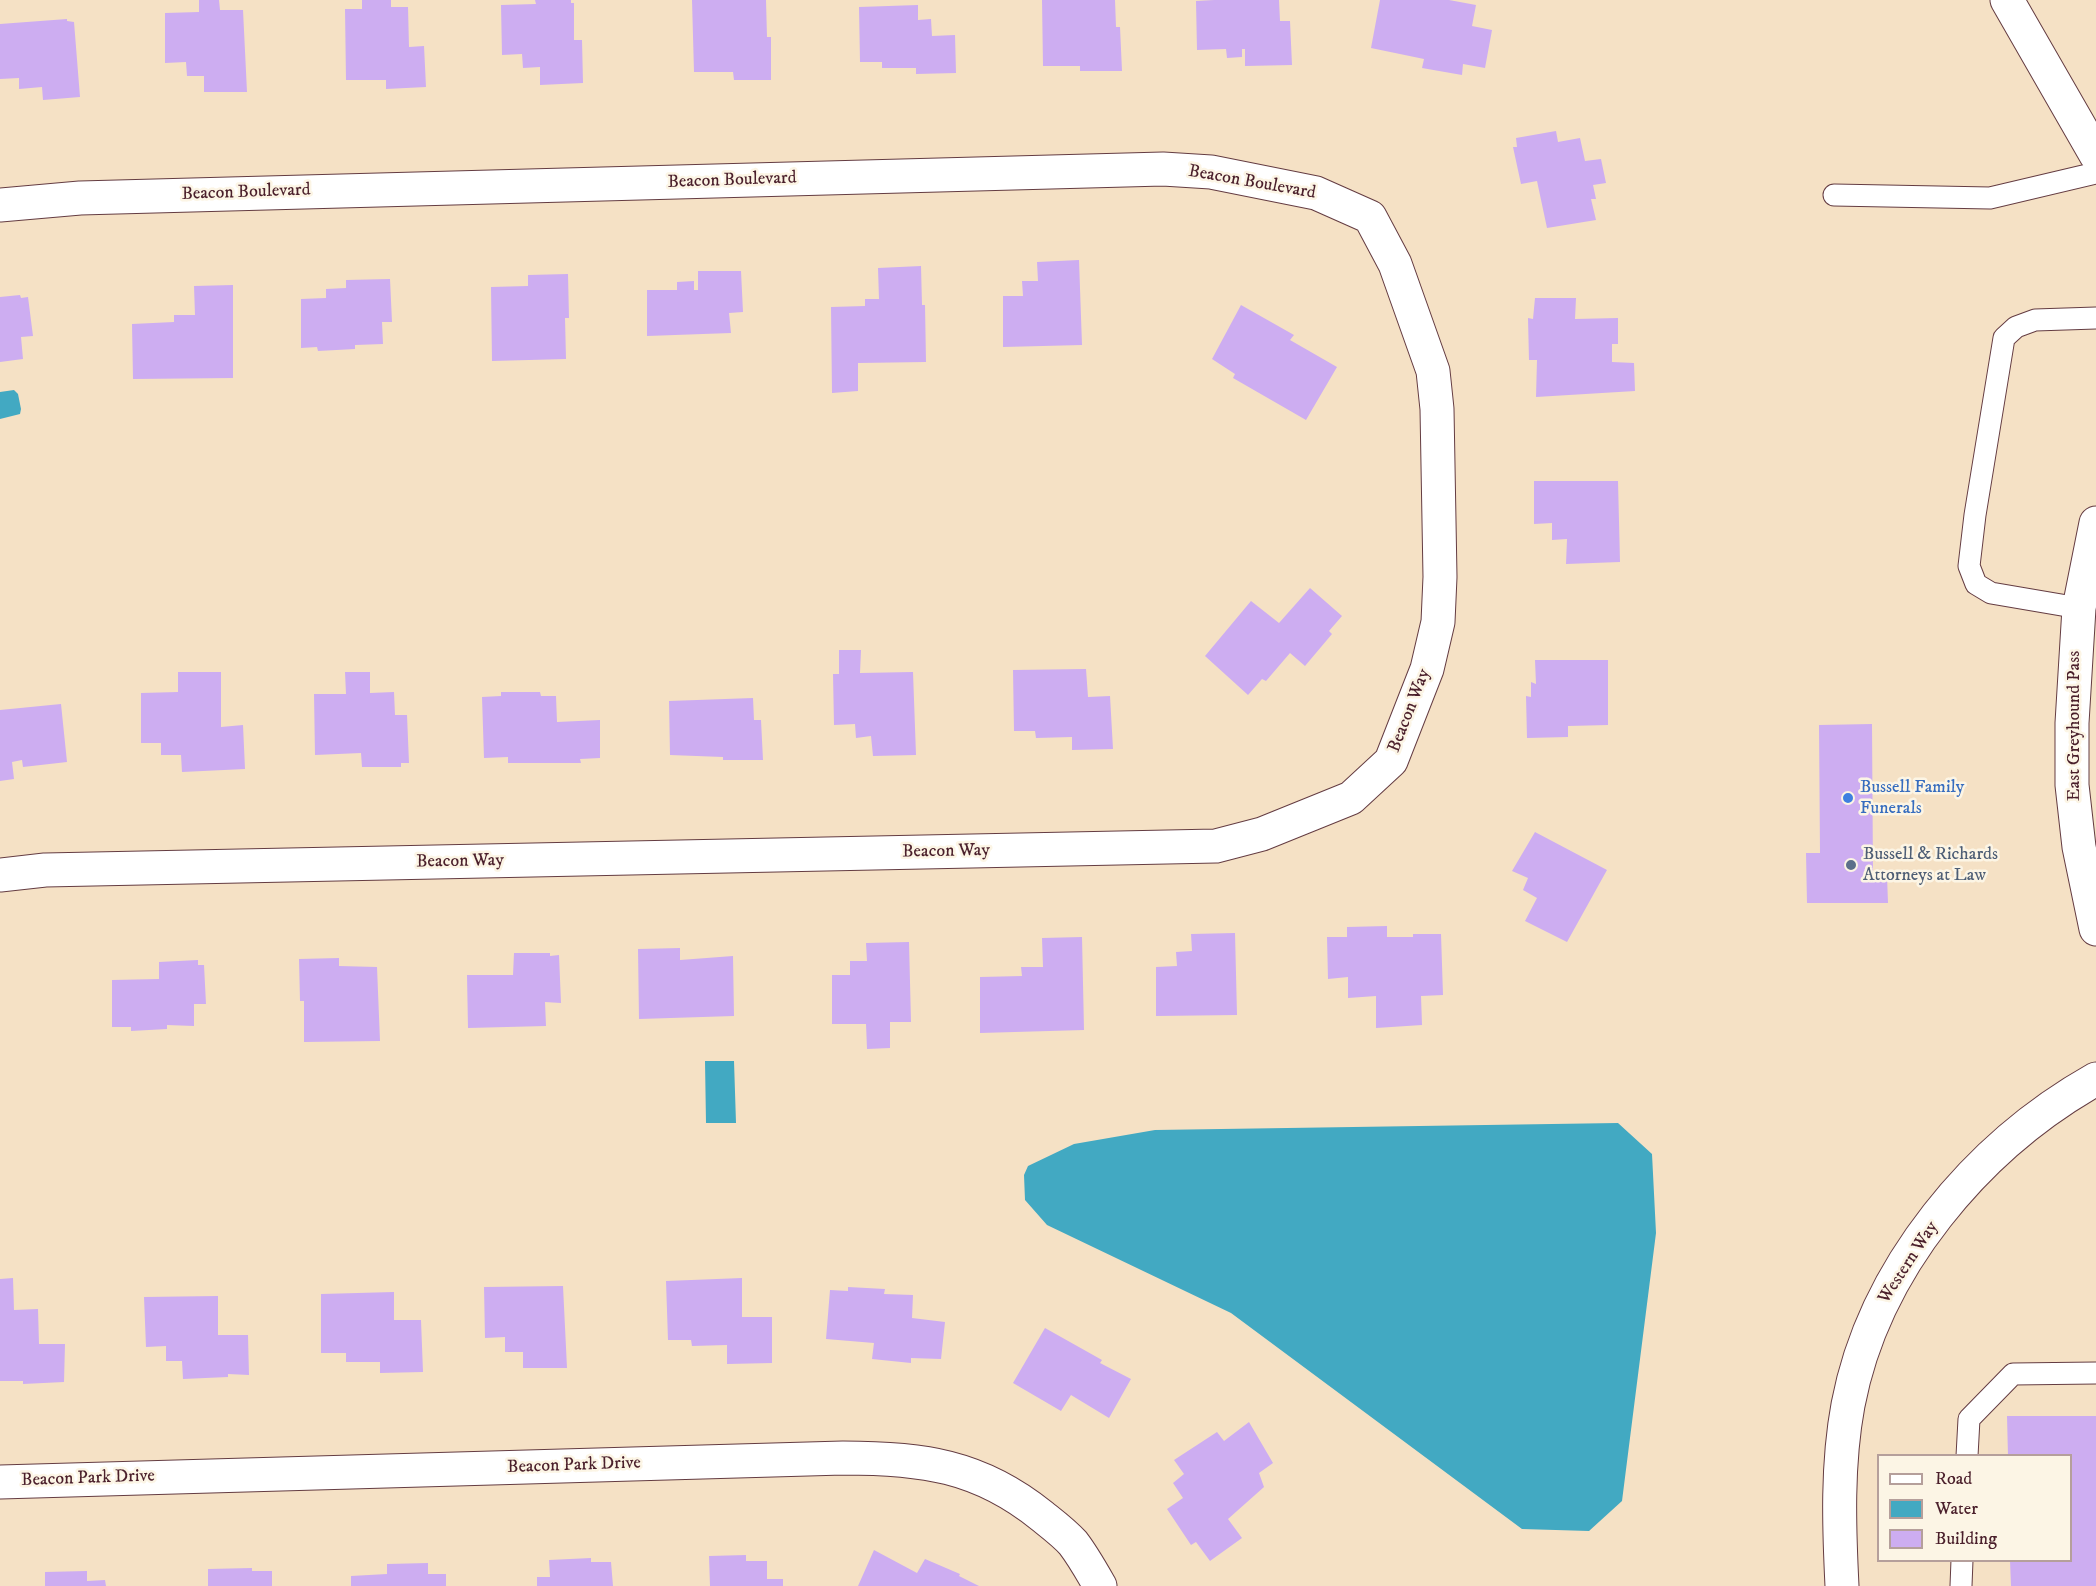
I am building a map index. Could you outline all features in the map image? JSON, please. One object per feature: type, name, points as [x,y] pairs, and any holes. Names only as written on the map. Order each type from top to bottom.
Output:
[{"type":"street","points":[[2007,0],[2096,155]]},
{"type":"street","name":"Beacon Boulevard","points":[[0,205],[80,198],[1163,169],[1211,172],[1316,193],[1370,218],[1395,264],[1406,296]]},
{"type":"street","name":"Beacon Way","points":[[0,875],[45,870],[1216,846],[1262,834],[1352,798],[1391,761],[1427,669],[1438,622],[1440,578],[1437,409],[1433,370],[1406,296]]},
{"type":"street","name":"East Greyhound Pass","points":[[2096,523],[2079,608],[2072,723],[2072,785],[2079,847],[2096,929]]},
{"type":"street","name":"Western Way","points":[[1842,1586],[1839,1530],[1841,1466],[1848,1405],[1867,1335],[1890,1284],[1928,1230],[1976,1170],[2027,1124],[2096,1079]]},
{"type":"street","name":"Beacon Park Drive","points":[[0,1482],[843,1458],[927,1462],[957,1469],[1004,1489],[1033,1509],[1073,1544],[1101,1586]]},
{"type":"lane","points":[[1834,195],[1990,198],[2096,173]]},
{"type":"lane","points":[[2079,608],[1991,593],[1976,584],[1969,566],[1975,515],[2004,338],[2016,327],[2035,320],[2096,318]]},
{"type":"lane","points":[[1967,1454],[1969,1419],[2013,1374],[2096,1372]]},
{"type":"lane","points":[[1961,1586],[1962,1562]]},
{"type":"water","points":[[14,390],[18,394],[20,414],[0,419],[0,392]]},
{"type":"water","points":[[705,1061],[734,1061],[736,1123],[706,1123]]},
{"type":"water","points":[[1618,1123],[1652,1154],[1656,1233],[1622,1501],[1589,1531],[1522,1529],[1231,1313],[1047,1225],[1025,1200],[1024,1175],[1028,1166],[1074,1144],[1155,1130]]},
{"type":"building","points":[[199,0],[219,0],[220,10],[243,10],[247,92],[204,92],[204,76],[187,76],[186,62],[165,63],[165,13],[199,12]]},
{"type":"building","points":[[362,0],[391,0],[391,7],[408,7],[409,47],[424,46],[426,87],[386,89],[386,80],[346,80],[345,9],[362,9]]},
{"type":"building","points":[[535,0],[571,0],[571,3],[574,3],[574,40],[582,40],[583,83],[540,85],[540,67],[523,68],[522,54],[502,55],[501,5],[536,4]]},
{"type":"building","points":[[692,0],[766,0],[767,37],[771,37],[771,80],[734,80],[733,72],[694,72]]},
{"type":"building","points":[[1042,0],[1115,0],[1116,27],[1120,27],[1122,71],[1080,71],[1080,66],[1043,66]]},
{"type":"building","points":[[1279,0],[1280,21],[1290,21],[1292,65],[1245,66],[1245,49],[1242,49],[1242,57],[1227,58],[1226,49],[1197,50],[1196,1]]},
{"type":"building","points":[[1380,0],[1449,0],[1476,5],[1472,26],[1492,30],[1485,68],[1463,64],[1462,75],[1422,68],[1424,59],[1371,48]]},
{"type":"building","points":[[918,5],[918,20],[931,19],[932,36],[955,35],[956,73],[916,74],[916,68],[882,68],[882,62],[860,62],[859,7]]},
{"type":"building","points":[[67,19],[67,21],[74,22],[80,97],[43,100],[42,87],[19,89],[19,78],[0,79],[0,24]]},
{"type":"building","points":[[1556,131],[1558,142],[1580,138],[1585,161],[1601,159],[1606,183],[1593,185],[1596,199],[1591,199],[1596,220],[1547,228],[1537,181],[1521,184],[1513,147],[1517,147],[1516,138]]},
{"type":"building","points":[[1079,260],[1082,345],[1003,347],[1003,296],[1023,296],[1022,281],[1038,281],[1037,262]]},
{"type":"building","points":[[921,266],[922,305],[925,305],[926,362],[858,363],[858,391],[832,393],[831,307],[865,306],[865,299],[879,299],[878,268]]},
{"type":"building","points":[[698,271],[741,271],[743,312],[729,313],[731,333],[647,336],[647,290],[677,290],[677,282],[694,281],[694,290],[698,290]]},
{"type":"building","points":[[568,274],[569,318],[565,318],[566,359],[492,361],[491,287],[528,286],[528,275]]},
{"type":"building","points":[[390,279],[392,322],[382,322],[383,344],[355,345],[355,349],[318,351],[317,347],[301,348],[301,299],[326,298],[326,289],[346,288],[346,280]]},
{"type":"building","points":[[233,285],[233,378],[133,379],[132,324],[174,322],[174,315],[195,315],[194,286]]},
{"type":"building","points":[[20,295],[21,298],[28,297],[33,336],[21,337],[23,359],[0,362],[0,297]]},
{"type":"building","points":[[1535,298],[1576,298],[1575,319],[1618,318],[1618,344],[1612,344],[1612,362],[1634,363],[1635,391],[1536,397],[1537,360],[1529,360],[1528,318],[1533,319]]},
{"type":"building","points":[[1241,305],[1294,335],[1290,340],[1337,367],[1306,420],[1233,378],[1235,374],[1212,359]]},
{"type":"building","points":[[1534,481],[1618,481],[1620,562],[1566,564],[1567,539],[1552,540],[1552,523],[1534,524]]},
{"type":"building","points":[[1310,588],[1342,616],[1329,631],[1332,634],[1305,666],[1290,653],[1266,681],[1262,679],[1248,695],[1205,656],[1251,601],[1279,623]]},
{"type":"building","points":[[839,650],[861,650],[860,673],[913,672],[916,755],[873,756],[871,736],[856,738],[855,724],[834,725],[833,674],[839,674]]},
{"type":"building","points":[[1535,660],[1608,660],[1608,725],[1568,726],[1568,737],[1527,738],[1526,696],[1531,697],[1531,682],[1536,684]]},
{"type":"building","points":[[1086,669],[1088,697],[1110,696],[1113,749],[1072,750],[1072,737],[1036,738],[1035,731],[1014,731],[1013,670]]},
{"type":"building","points":[[178,672],[221,672],[221,727],[243,725],[245,769],[182,772],[181,755],[161,755],[161,743],[141,743],[141,693],[178,692]]},
{"type":"building","points":[[345,672],[370,672],[370,693],[394,692],[395,715],[407,715],[409,763],[401,763],[401,767],[362,767],[361,753],[315,755],[314,694],[346,694]]},
{"type":"building","points":[[501,692],[540,692],[541,696],[556,696],[557,722],[600,720],[600,758],[580,759],[581,763],[508,763],[508,757],[484,758],[482,697],[501,696]]},
{"type":"building","points":[[753,698],[754,720],[761,720],[763,760],[723,760],[723,757],[670,755],[669,701]]},
{"type":"building","points":[[61,704],[67,762],[23,767],[22,760],[12,762],[14,779],[0,781],[0,710]]},
{"type":"building","points":[[1872,724],[1873,876],[1887,876],[1888,903],[1807,903],[1806,853],[1820,853],[1819,725]]},
{"type":"building","points":[[1535,832],[1607,870],[1567,942],[1525,921],[1537,898],[1523,890],[1528,878],[1512,871]]},
{"type":"building","points":[[1387,926],[1387,937],[1441,934],[1443,995],[1421,996],[1422,1025],[1376,1028],[1376,996],[1348,998],[1348,977],[1328,979],[1327,937],[1347,937],[1347,927]]},
{"type":"building","points":[[1235,933],[1237,1015],[1156,1016],[1156,967],[1177,966],[1176,952],[1192,951],[1191,934]]},
{"type":"building","points":[[1082,937],[1084,1030],[980,1033],[980,977],[1022,976],[1021,967],[1043,967],[1042,938]]},
{"type":"building","points":[[909,942],[911,1022],[890,1022],[890,1048],[867,1049],[866,1024],[832,1024],[832,975],[850,975],[850,961],[867,961],[866,943]]},
{"type":"building","points":[[680,948],[680,960],[733,956],[734,1016],[639,1019],[638,949]]},
{"type":"building","points":[[514,953],[559,955],[561,1003],[545,1002],[546,1026],[468,1028],[467,975],[513,975]]},
{"type":"building","points":[[339,958],[339,966],[377,967],[380,1041],[304,1042],[304,1001],[300,1001],[299,959]]},
{"type":"building","points":[[198,960],[198,965],[204,965],[206,1004],[194,1004],[194,1026],[167,1025],[167,1029],[131,1031],[131,1027],[112,1027],[112,980],[159,979],[159,962]]},
{"type":"building","points":[[13,1278],[14,1310],[38,1309],[39,1344],[65,1344],[64,1382],[23,1384],[23,1381],[0,1381],[0,1279]]},
{"type":"building","points":[[742,1278],[742,1317],[772,1317],[772,1363],[727,1364],[727,1345],[692,1346],[691,1340],[668,1340],[666,1281]]},
{"type":"building","points":[[563,1286],[567,1368],[523,1368],[523,1352],[505,1352],[505,1337],[485,1338],[484,1287]]},
{"type":"building","points":[[848,1287],[885,1289],[884,1294],[913,1295],[912,1318],[945,1322],[941,1359],[911,1358],[911,1363],[872,1359],[874,1343],[826,1339],[830,1290],[848,1291]]},
{"type":"building","points":[[394,1292],[394,1320],[421,1320],[423,1372],[380,1373],[380,1362],[346,1362],[346,1353],[321,1353],[321,1294]]},
{"type":"building","points":[[218,1296],[218,1335],[248,1335],[249,1375],[228,1374],[228,1377],[183,1379],[182,1361],[166,1361],[166,1346],[146,1347],[144,1297]]},
{"type":"building","points":[[1045,1328],[1102,1360],[1100,1363],[1131,1379],[1109,1418],[1071,1395],[1061,1411],[1013,1383]]},
{"type":"building","points":[[2007,1416],[2096,1416],[2096,1586],[2011,1586],[2010,1562],[2072,1562],[2072,1454],[2008,1454]]},
{"type":"building","points":[[1249,1422],[1273,1463],[1259,1473],[1264,1487],[1228,1519],[1242,1538],[1210,1561],[1196,1542],[1191,1545],[1167,1509],[1183,1498],[1173,1483],[1184,1474],[1174,1460],[1217,1432],[1224,1441]]},
{"type":"building","points":[[874,1550],[917,1573],[925,1559],[960,1574],[959,1576],[979,1586],[858,1586]]},
{"type":"building","points":[[746,1555],[746,1561],[767,1561],[767,1579],[783,1579],[783,1586],[710,1586],[709,1556]]},
{"type":"building","points":[[591,1558],[591,1562],[611,1562],[613,1586],[537,1586],[537,1577],[550,1577],[549,1560]]},
{"type":"building","points":[[428,1563],[428,1574],[446,1574],[446,1586],[351,1586],[351,1576],[387,1574],[387,1564]]},
{"type":"building","points":[[252,1568],[252,1571],[272,1571],[272,1586],[208,1586],[208,1569]]},
{"type":"building","points":[[87,1571],[87,1581],[105,1580],[106,1586],[45,1586],[45,1572]]},
{"type":"place","name":"Bussell Family Funerals","points":[[1848,798]]},
{"type":"place","name":"Bussell & Richards Attorneys at Law","points":[[1851,865]]}]
